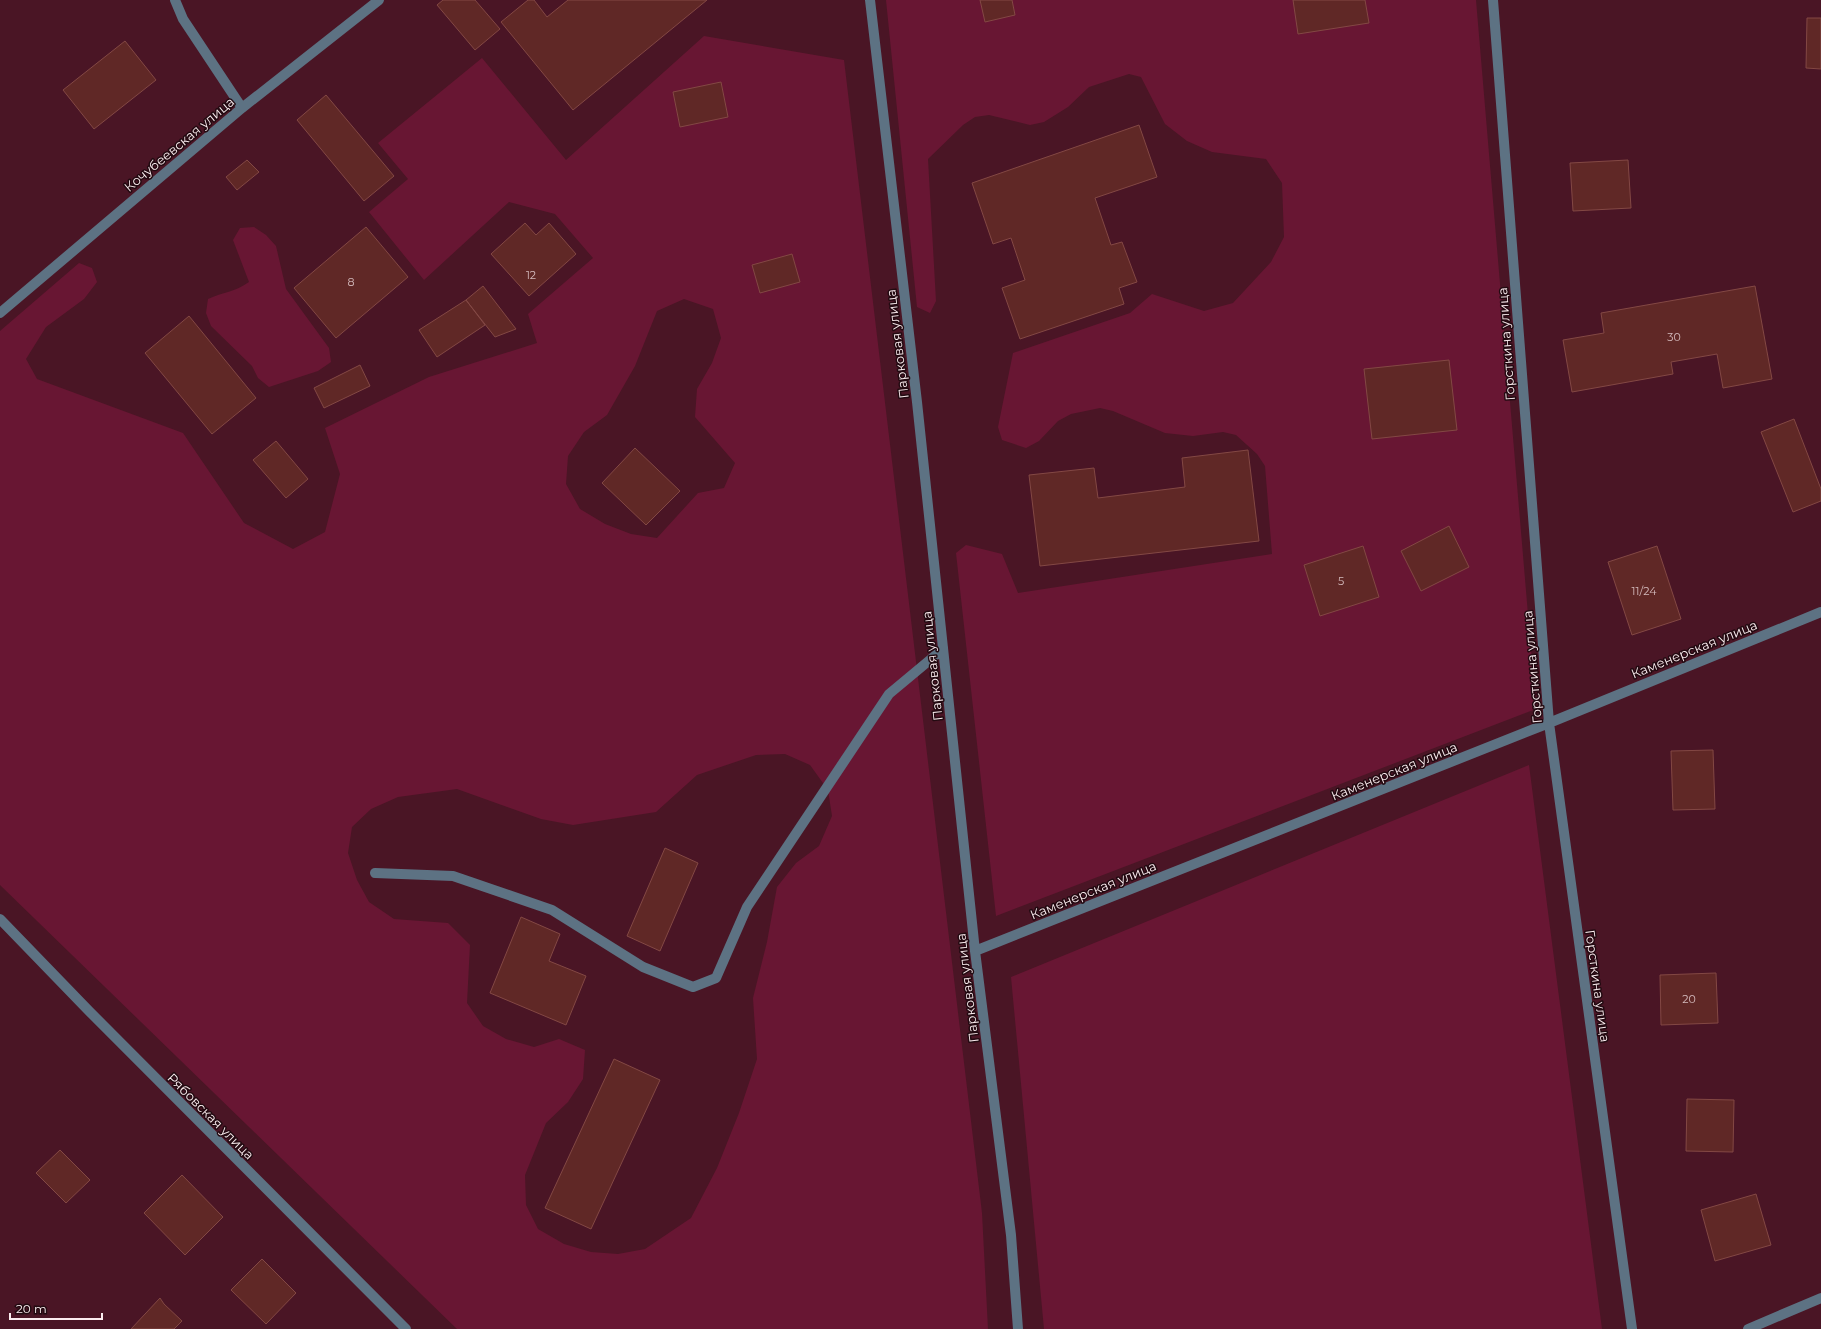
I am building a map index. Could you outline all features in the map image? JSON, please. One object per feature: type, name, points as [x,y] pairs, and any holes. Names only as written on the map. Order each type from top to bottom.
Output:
[{"type":"street","points":[[175,0],[183,18],[242,108]]},
{"type":"street","name":"Кочубеевская улица","points":[[0,314],[242,108],[379,0]]},
{"type":"street","name":"Парковая улица","points":[[870,0],[917,402],[975,951],[1011,1235],[1018,1329]]},
{"type":"street","name":"Горсткина улица","points":[[1493,0],[1549,723],[1632,1329]]},
{"type":"street","name":"Каменерская улица","points":[[975,951],[1549,723],[1821,612]]},
{"type":"street","points":[[375,873],[453,876],[552,910],[643,967],[694,987],[716,978],[747,907],[889,694],[943,649]]},
{"type":"street","name":"Рябовская улица","points":[[0,919],[94,1017],[406,1329]]},
{"type":"street","points":[[1748,1329],[1821,1298]]},
{"type":"shaded area","points":[[886,0],[1476,0],[1536,709],[996,916],[956,553],[966,545],[1002,554],[1018,593],[1272,554],[1265,466],[1257,454],[1236,435],[1223,432],[1193,436],[1165,433],[1113,411],[1100,408],[1071,414],[1058,421],[1039,441],[1026,448],[1002,440],[998,427],[1013,353],[1130,313],[1152,294],[1204,311],[1233,303],[1271,262],[1284,237],[1282,183],[1266,159],[1212,152],[1187,141],[1165,124],[1141,77],[1129,74],[1089,87],[1068,107],[1044,122],[1030,125],[989,115],[975,117],[963,125],[928,159],[936,301],[930,313],[917,307]]},
{"type":"shaded area","points":[[704,36],[844,60],[982,1213],[988,1329],[457,1329],[0,885],[0,331],[79,263],[92,268],[97,282],[84,299],[46,327],[26,359],[37,379],[183,433],[244,523],[293,549],[325,532],[340,474],[325,428],[429,377],[537,343],[528,314],[593,258],[555,214],[509,202],[424,280],[369,212],[408,179],[378,143],[482,58],[566,160]],"holes":[[[684,299],[713,309],[721,338],[712,363],[697,389],[695,417],[735,463],[724,488],[698,493],[657,538],[631,534],[605,524],[580,509],[566,484],[568,456],[584,432],[607,415],[635,366],[657,311]],[[785,754],[810,765],[828,790],[832,816],[819,846],[796,863],[777,887],[767,942],[753,998],[757,1059],[739,1113],[717,1168],[691,1218],[645,1249],[618,1254],[591,1252],[564,1244],[538,1229],[526,1205],[525,1175],[546,1123],[568,1102],[583,1079],[585,1050],[559,1039],[534,1047],[506,1039],[483,1026],[467,1003],[470,945],[448,923],[394,919],[369,902],[357,880],[348,853],[352,827],[371,809],[398,797],[457,789],[541,819],[573,825],[656,812],[697,775],[756,755]]]},
{"type":"shaded area","points":[[254,227],[266,235],[276,246],[286,289],[329,348],[331,362],[318,371],[269,387],[258,378],[252,366],[211,326],[206,313],[208,299],[239,288],[249,282],[233,240],[240,228]]},
{"type":"shaded area","points":[[1529,765],[1602,1329],[1044,1329],[1011,977]]},
{"type":"building","points":[[443,0],[475,0],[500,29],[475,50],[437,5]]},
{"type":"building","points":[[528,0],[534,0],[547,17],[568,0],[707,0],[573,110],[501,22]]},
{"type":"building","points":[[980,0],[1012,0],[1015,15],[985,22]]},
{"type":"building","points":[[1293,0],[1365,0],[1369,23],[1298,34]]},
{"type":"building","points":[[1807,18],[1821,18],[1821,69],[1806,68]]},
{"type":"building","points":[[125,41],[156,80],[94,129],[63,90]]},
{"type":"building","points":[[721,82],[728,117],[680,127],[673,92]]},
{"type":"building","points":[[326,95],[394,176],[364,201],[297,120]]},
{"type":"building","points":[[1139,125],[1157,177],[1095,198],[1111,245],[1122,242],[1137,282],[1119,288],[1124,304],[1020,339],[1002,288],[1025,280],[1011,238],[993,244],[972,183]]},
{"type":"building","points":[[247,160],[259,172],[237,190],[226,177]]},
{"type":"building","points":[[1628,160],[1631,208],[1573,211],[1570,163]]},
{"type":"building","points":[[525,223],[536,235],[549,223],[576,254],[529,296],[491,254]]},
{"type":"building","points":[[366,227],[408,277],[336,338],[294,288]]},
{"type":"building","points":[[792,254],[800,282],[760,293],[752,265]]},
{"type":"building","points":[[483,286],[516,329],[495,337],[466,300]]},
{"type":"building","points":[[1755,286],[1772,379],[1723,388],[1717,354],[1671,362],[1673,374],[1572,392],[1563,340],[1604,333],[1601,313]]},
{"type":"building","points":[[466,300],[485,325],[437,357],[419,330]]},
{"type":"building","points":[[189,316],[256,398],[212,434],[145,353]]},
{"type":"building","points":[[1449,360],[1457,430],[1372,439],[1364,369]]},
{"type":"building","points":[[360,365],[370,386],[324,408],[314,388]]},
{"type":"building","points":[[1794,419],[1821,489],[1821,501],[1793,512],[1761,432]]},
{"type":"building","points":[[276,441],[308,479],[286,498],[253,460]]},
{"type":"building","points":[[635,448],[680,491],[646,525],[602,483]]},
{"type":"building","points":[[1248,450],[1259,541],[1040,566],[1029,475],[1094,468],[1098,498],[1185,487],[1182,458]]},
{"type":"building","points":[[1449,526],[1469,567],[1421,591],[1401,551]]},
{"type":"building","points":[[1363,546],[1379,597],[1320,616],[1304,565]]},
{"type":"building","points":[[1657,546],[1681,619],[1632,635],[1608,562]]},
{"type":"building","points":[[1713,750],[1715,809],[1673,810],[1671,751]]},
{"type":"building","points":[[665,848],[698,863],[660,951],[627,936]]},
{"type":"building","points":[[521,917],[560,934],[549,961],[586,976],[566,1025],[490,993]]},
{"type":"building","points":[[1716,973],[1718,1023],[1661,1025],[1660,975]]},
{"type":"building","points":[[614,1059],[660,1080],[591,1229],[545,1208]]},
{"type":"building","points":[[1687,1099],[1734,1100],[1733,1152],[1686,1151]]},
{"type":"building","points":[[60,1150],[90,1180],[66,1203],[36,1173]]},
{"type":"building","points":[[182,1175],[223,1217],[185,1255],[144,1213]]},
{"type":"building","points":[[1756,1194],[1771,1245],[1715,1261],[1701,1210]]},
{"type":"building","points":[[262,1259],[296,1293],[266,1324],[231,1290]]},
{"type":"building","points":[[160,1298],[164,1304],[182,1321],[174,1329],[131,1329]]}]
